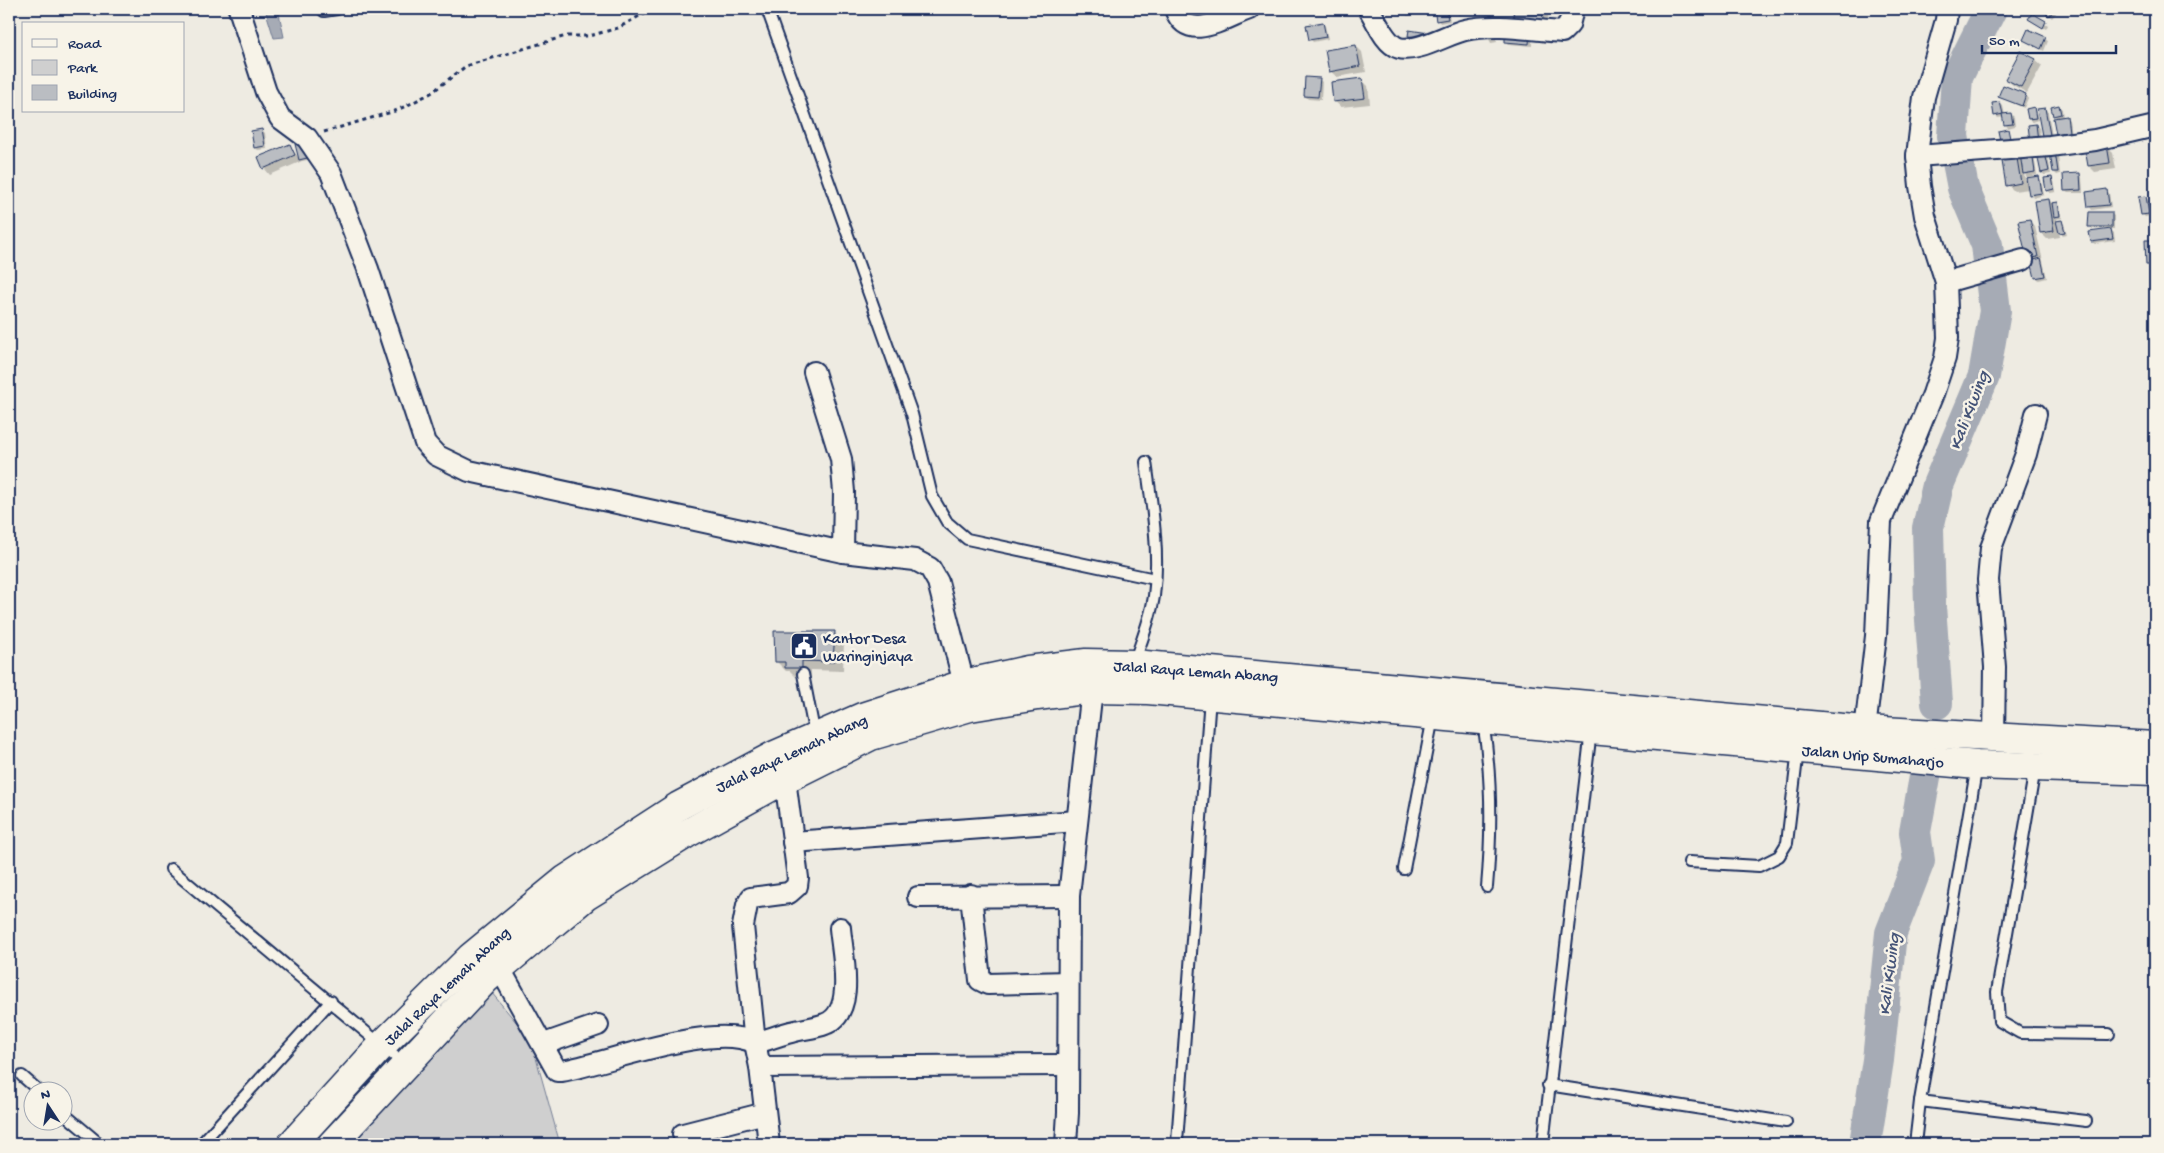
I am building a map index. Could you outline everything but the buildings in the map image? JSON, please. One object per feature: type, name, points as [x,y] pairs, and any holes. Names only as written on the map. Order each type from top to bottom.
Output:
[{"type":"highway","name":"Jalal Raya Lemah Abang","points":[[292,1144],[383,1044],[471,957],[565,880],[679,806],[775,755],[862,717],[964,684],[1028,670],[1086,663],[1134,664],[1593,718]]},
{"type":"highway","name":"Jalal Raya Lemah Abang","points":[[332,1144],[405,1064],[499,967],[586,896],[686,834],[785,779],[871,736],[970,707],[1092,689],[1148,690],[1483,720],[1593,718]]},
{"type":"highway","name":"Jalan Urip Sumaharjo","points":[[1593,718],[1865,730],[2155,746]]},
{"type":"highway","name":"Jalan Urip Sumaharjo","points":[[1593,718],[1798,748],[2035,768],[2155,771]]},
{"type":"street","points":[[239,9],[271,101],[280,118],[307,138],[331,173],[368,269],[425,443],[436,455],[469,471],[843,552],[914,560],[930,568],[938,582],[964,684]]},
{"type":"street","points":[[1175,9],[1179,19],[1186,26],[1196,28],[1249,9]]},
{"type":"street","points":[[1369,9],[1391,44],[1400,48],[1415,47],[1465,30],[1487,27],[1562,32],[1569,25],[1573,9]]},
{"type":"street","points":[[1865,730],[1876,636],[1881,521],[1934,394],[1945,358],[1948,338],[1946,282],[1925,216],[1918,156],[1924,97],[1950,12]]},
{"type":"street","points":[[1918,156],[2050,146],[2095,140],[2155,126]]},
{"type":"street","points":[[1946,282],[2016,262]]},
{"type":"street","points":[[814,372],[841,459],[844,492],[843,552]]},
{"type":"street","points":[[1994,737],[1995,667],[1988,580],[1991,548],[2026,454],[2036,414]]},
{"type":"street","points":[[1066,1144],[1069,896],[1092,689]]},
{"type":"street","points":[[769,1144],[760,1067],[755,1043],[743,926],[747,905],[751,898],[789,893],[797,886],[785,779]]},
{"type":"street","points":[[793,842],[1078,821]]},
{"type":"street","points":[[918,897],[971,895],[1069,896]]},
{"type":"street","points":[[971,895],[980,980],[988,984],[1068,982]]},
{"type":"street","points":[[499,967],[544,1044],[554,1067],[557,1071],[562,1071],[677,1042],[711,1037],[746,1039],[755,1043],[789,1032],[827,1024],[834,1019],[844,1002],[846,985],[840,928]]},
{"type":"street","points":[[544,1044],[598,1024]]},
{"type":"street","points":[[760,1067],[1067,1065]]},
{"type":"street","points":[[683,1134],[766,1113]]},
{"type":"lane","points":[[324,11],[337,9]]},
{"type":"lane","points":[[767,9],[912,414],[932,496],[947,522],[966,539],[1155,578]]},
{"type":"lane","points":[[1134,664],[1154,598],[1155,539],[1146,462]]},
{"type":"lane","points":[[803,674],[815,738]]},
{"type":"lane","points":[[1178,1142],[1210,695]]},
{"type":"lane","points":[[1404,868],[1434,716]]},
{"type":"lane","points":[[1543,1144],[1548,1085],[1593,718]]},
{"type":"lane","points":[[1483,720],[1491,786],[1491,842],[1487,887]]},
{"type":"lane","points":[[1689,862],[1759,866],[1779,856],[1787,843],[1798,748]]},
{"type":"lane","points":[[1915,1144],[1920,1101],[1977,764]]},
{"type":"lane","points":[[2035,768],[1997,992],[1999,1021],[2020,1033],[2109,1034]]},
{"type":"lane","points":[[171,869],[405,1064]]},
{"type":"lane","points":[[202,1144],[331,1001]]},
{"type":"lane","points":[[22,1076],[27,1080]]},
{"type":"lane","points":[[1548,1085],[1786,1122]]},
{"type":"lane","points":[[1920,1101],[2086,1120]]},
{"type":"lane","points":[[72,1120],[100,1144]]},
{"type":"path","points":[[307,138],[395,111],[431,93],[466,66],[566,36],[589,36],[618,28],[652,9]]},
{"type":"green space","points":[[491,992],[531,1040],[560,1144],[352,1144],[468,1010]]},
{"type":"shaded area","points":[[265,9],[278,9],[284,37],[274,38]]},
{"type":"waterway","name":"Kali Kiwing","points":[[1937,703],[1930,606],[1928,528],[1938,485],[1984,376],[1995,311],[1987,245],[1963,188],[1953,136],[1957,77],[1991,9]]},
{"type":"waterway","name":"Kali Kiwing","points":[[1865,1144],[1878,1060],[1891,933],[1919,861],[1915,832],[1925,777]]},
{"type":"place","name":"Kantor Desa Waringinjaya","points":[[804,646]]}]
